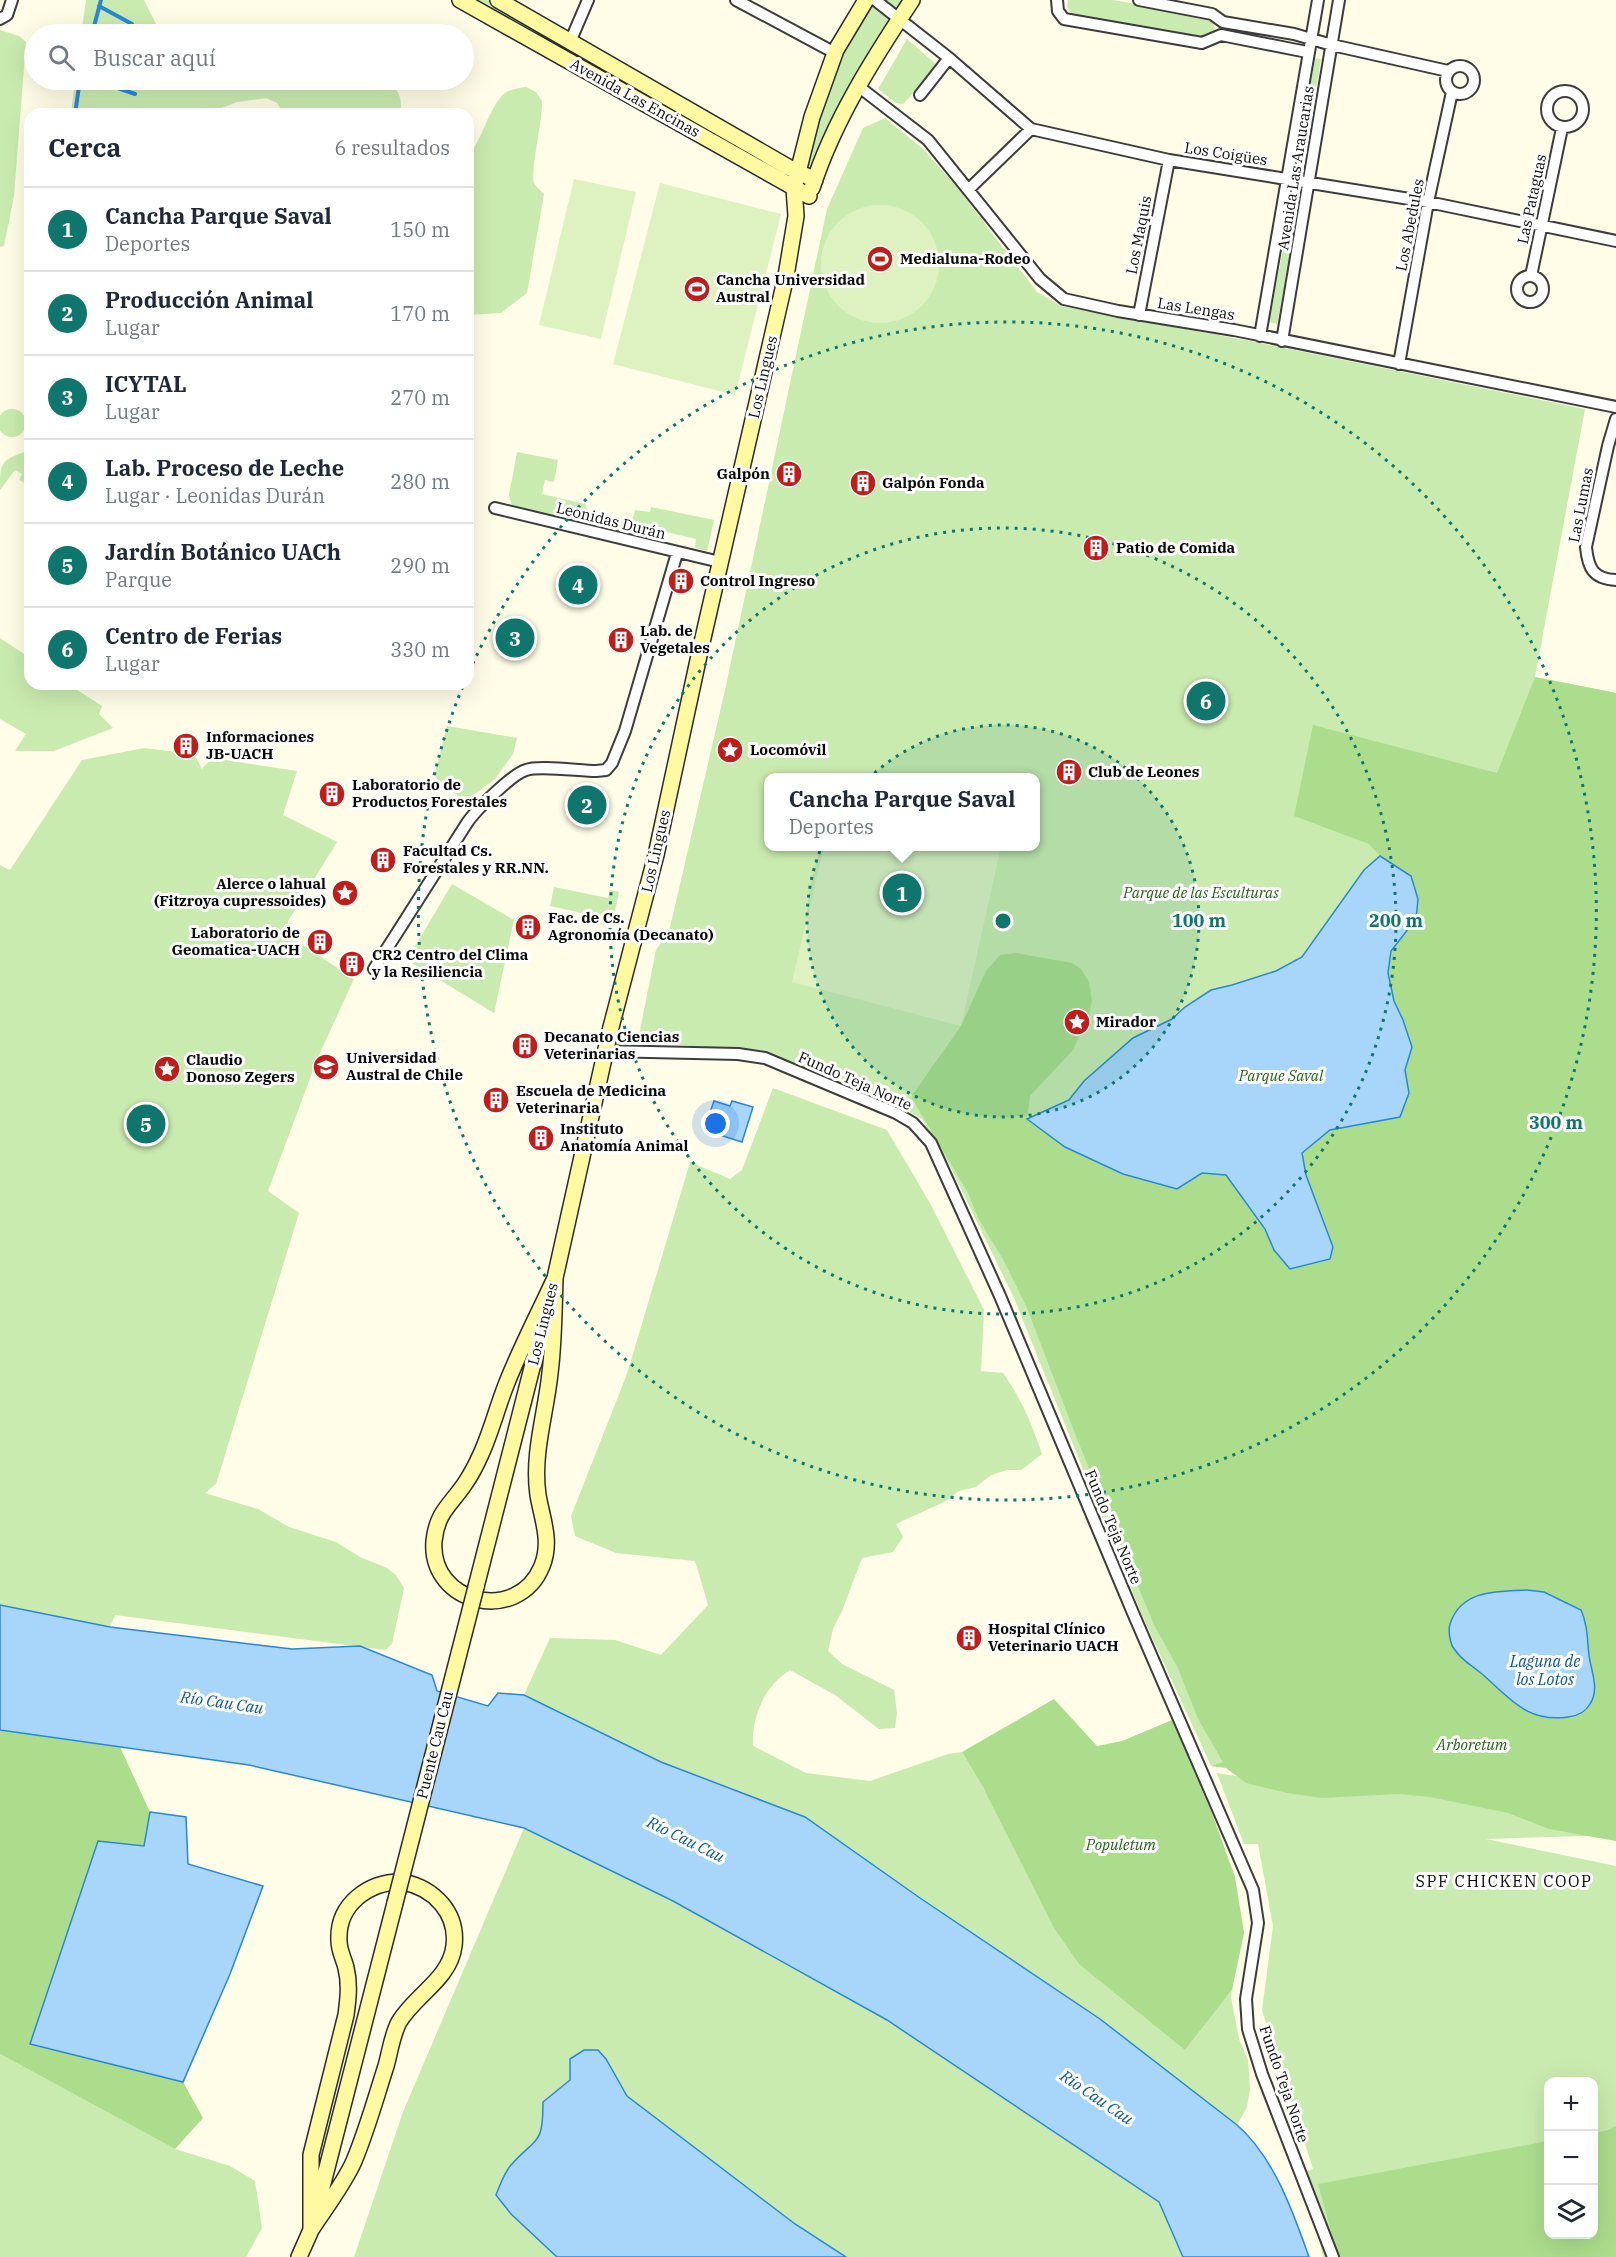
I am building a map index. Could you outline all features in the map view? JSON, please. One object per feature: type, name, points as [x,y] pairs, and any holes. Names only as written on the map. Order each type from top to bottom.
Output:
[{"type":"main road","name":"Avenida Las Encinas","points":[[460,0],[558,55],[795,173],[815,180]]},
{"type":"main road","name":"Avenida Las Encinas","points":[[498,0],[795,173],[809,196]]},
{"type":"main road","name":"Los Lingues","points":[[476,1587],[555,1278],[605,1051],[656,855],[786,276],[796,216],[795,173],[835,53],[866,0]]},
{"type":"main road","name":"Los Lingues","points":[[796,216],[809,196],[858,86],[912,0]]},
{"type":"main road","points":[[555,1278],[551,1372],[537,1453],[538,1494],[547,1535],[545,1558],[537,1576],[523,1591],[506,1599],[486,1601],[476,1599],[459,1592],[445,1579],[434,1552],[435,1533],[443,1512],[466,1483],[481,1454],[506,1384],[555,1278]]},
{"type":"main road","name":"Puente Cau Cau","points":[[311,2230],[476,1587]]},
{"type":"main road","points":[[299,2257],[311,2230],[354,2163],[398,2024],[420,1995],[443,1973],[452,1956],[454,1936],[450,1916],[439,1899],[423,1887],[393,1881],[374,1886],[357,1897],[341,1922],[339,1942],[346,1969],[348,2000],[311,2155],[311,2230]]},
{"type":"street","points":[[0,19],[7,15],[12,0]]},
{"type":"street","points":[[558,55],[568,41],[588,0]]},
{"type":"street","points":[[736,0],[835,53]]},
{"type":"street","name":"Los Coigües","points":[[876,0],[950,58],[1031,129],[1169,160],[1428,202],[1616,241]]},
{"type":"street","points":[[1057,0],[1058,11],[1064,19],[1202,43],[1221,35],[1307,52]]},
{"type":"street","points":[[1139,0],[1212,14],[1223,22],[1310,38],[1448,71],[1457,66],[1464,66],[1474,77],[1472,88],[1466,93],[1452,92]]},
{"type":"street","name":"Avenida Las Araucarias","points":[[1260,336],[1307,52],[1318,0]]},
{"type":"street","name":"Avenida Las Araucarias","points":[[1282,341],[1340,0]]},
{"type":"street","points":[[1221,35],[1223,22]]},
{"type":"street","points":[[920,94],[950,58]]},
{"type":"street","name":"Los Abedules","points":[[1399,364],[1428,202],[1452,92],[1445,82],[1448,71]]},
{"type":"street","name":"Las Lengas","points":[[858,86],[928,140],[1040,279],[1064,298],[1139,315],[1260,336],[1616,407]]},
{"type":"street","name":"Las Pataguas","points":[[1531,276],[1562,128]]},
{"type":"street","points":[[968,190],[1031,129]]},
{"type":"street","name":"Los Maquis","points":[[1139,315],[1169,160]]},
{"type":"street","name":"Las Lumas","points":[[1616,419],[1605,457],[1586,548],[1588,564],[1593,572],[1616,580]]},
{"type":"street","name":"Leonidas Durán","points":[[495,508],[720,562]]},
{"type":"street","points":[[374,969],[475,811],[505,784],[526,770],[596,771],[606,770],[612,763],[625,731],[677,553]]},
{"type":"street","name":"Fundo Teja Norte","points":[[605,1051],[738,1054],[765,1058],[896,1113],[913,1124],[931,1143],[1000,1296],[1133,1613],[1253,1890],[1258,1923],[1246,1999],[1248,2029],[1262,2074],[1333,2257]]},
{"type":"green space","points":[[86,0],[144,0],[156,24],[82,24]]},
{"type":"green space","points":[[473,0],[497,0],[786,163],[780,174]]},
{"type":"green space","points":[[872,0],[903,0],[849,86],[813,173],[807,170],[810,147],[822,103],[839,61]]},
{"type":"green space","points":[[1068,0],[1113,0],[1211,17],[1215,29],[1212,35],[1206,37],[1071,14],[1067,7]]},
{"type":"green space","points":[[0,30],[19,36],[24,40],[24,68],[14,196],[4,246],[0,247]]},
{"type":"green space","points":[[907,39],[938,66],[903,104],[896,103],[878,89]]},
{"type":"green space","points":[[1315,58],[1321,59],[1303,167],[1297,166]]},
{"type":"green space","points":[[526,87],[536,92],[542,101],[533,177],[535,184],[544,194],[527,293],[501,313],[474,315],[474,147],[491,111],[502,95]]},
{"type":"green space","points":[[74,90],[396,90],[401,104],[401,108],[280,108],[277,103],[266,98],[237,102],[222,108],[72,108]]},
{"type":"green space","name":"Parque Saval","points":[[885,118],[923,149],[956,186],[1037,292],[1061,306],[1250,341],[1585,409],[1535,677],[1616,693],[1616,1835],[1486,1839],[1616,1866],[1616,2257],[1323,2257],[1304,2172],[1313,2169],[1262,2010],[1273,1926],[1258,1844],[1244,1844],[1217,1773],[1296,1786],[1464,1686],[1211,1766],[1141,1613],[1014,1298],[949,1164],[922,1119],[862,1085],[761,1054],[638,1040],[656,950],[669,932],[725,690],[827,209],[863,128]]},
{"type":"green space","points":[[574,179],[636,192],[601,339],[539,325]]},
{"type":"green space","name":"Cancha Universidad Austral","points":[[660,183],[781,214],[735,395],[613,364]]},
{"type":"green space","points":[[1293,198],[1301,199],[1277,324],[1269,322]]},
{"type":"green space","name":"Medialuna-Rodeo","points":[[880,205],[903,209],[922,222],[935,241],[939,264],[935,287],[922,306],[903,319],[880,323],[857,319],[838,306],[825,287],[821,264],[825,241],[838,222],[857,209]]},
{"type":"green space","points":[[12,409],[22,413],[24,430],[22,433],[12,437],[2,433],[-1,428],[-1,418],[2,413]]},
{"type":"green space","points":[[24,452],[24,483],[19,480],[22,474],[15,470],[0,490],[2,467],[12,457]]},
{"type":"green space","points":[[517,452],[558,460],[554,482],[545,480],[542,494],[585,504],[588,511],[632,521],[635,510],[650,512],[651,507],[714,520],[707,551],[695,548],[696,539],[641,526],[638,535],[513,509],[509,495]]},
{"type":"green space","points":[[0,638],[24,654],[24,690],[77,690],[102,706],[99,714],[113,728],[54,751],[15,751],[26,734],[0,719]]},
{"type":"green space","name":"Arboretum","points":[[1535,677],[1616,693],[1616,1841],[1549,1829],[1508,1813],[1430,1797],[1398,1794],[1322,1798],[1287,1793],[1246,1783],[1226,1768],[1211,1766],[1223,1762],[1198,1719],[1178,1668],[1154,1625],[1077,1439],[1027,1308],[1004,1261],[978,1218],[968,1193],[911,1097],[961,1026],[986,971],[1000,955],[1016,953],[1072,963],[1081,969],[1089,982],[1092,1001],[1088,1018],[1073,1050],[1030,1096],[1027,1119],[1065,1147],[1123,1174],[1177,1189],[1202,1173],[1226,1175],[1265,1229],[1274,1250],[1306,1175],[1302,1153],[1330,1130],[1400,1117],[1409,1093],[1405,1070],[1412,1047],[1394,1001],[1388,973],[1391,951],[1416,919],[1411,876],[1380,856],[1369,844],[1294,816],[1313,725],[1497,773]],"holes":[[[1527,1590],[1544,1592],[1586,1621],[1595,1687],[1481,1673],[1468,1665],[1491,1593]]]},
{"type":"green space","points":[[447,726],[517,738],[513,754],[495,779],[472,796],[458,796],[438,782],[435,773]]},
{"type":"green space","points":[[144,748],[194,754],[202,769],[212,758],[297,771],[283,815],[337,842],[288,921],[291,937],[354,979],[318,1057],[268,1191],[299,1213],[216,1484],[205,1493],[258,1509],[289,1527],[336,1542],[396,1575],[404,1588],[392,1644],[385,1650],[115,1615],[110,1627],[0,1605],[0,865],[10,870],[82,760]]},
{"type":"green space","points":[[823,851],[1000,851],[961,1026],[792,982]]},
{"type":"green space","points":[[452,884],[514,920],[494,1013],[407,960]]},
{"type":"green space","points":[[554,887],[608,898],[610,890],[619,892],[612,926],[599,924],[600,917],[550,906]]},
{"type":"green space","points":[[773,1088],[887,1130],[931,1205],[984,1310],[981,1371],[1003,1373],[1026,1412],[1042,1454],[1021,1470],[1007,1470],[991,1475],[976,1487],[959,1491],[944,1502],[896,1524],[903,1537],[893,1552],[862,1558],[833,1629],[828,1651],[842,1664],[894,1690],[897,1713],[895,1728],[879,1729],[835,1695],[790,1670],[773,1684],[761,1703],[754,1724],[753,1746],[806,1773],[870,1781],[948,1754],[962,1752],[984,1789],[1185,2050],[1232,1990],[1231,1997],[1239,2039],[1248,2060],[1250,2089],[1247,2107],[1237,2125],[1100,2019],[920,1898],[805,1817],[661,1762],[524,1695],[550,1638],[615,1640],[661,1655],[708,1605],[695,1561],[616,1553],[575,1536],[571,1516],[627,1374],[690,1162],[730,1179],[742,1170]]},
{"type":"green space","name":"Populetum","points":[[1054,1699],[1097,1746],[1122,1741],[1172,1720],[1213,1816],[1235,1877],[1244,1933],[1232,1990],[1185,2050],[1079,1964],[1054,1928],[984,1789],[962,1752]]},
{"type":"green space","points":[[0,1730],[120,1747],[150,1812],[144,1846],[30,2044],[183,2082],[203,2118],[175,2149],[0,2054]]},
{"type":"green space","points":[[524,1828],[673,1901],[887,2020],[1159,2202],[1183,2257],[354,2257],[403,2112]]},
{"type":"green space","points":[[0,2054],[175,2149],[230,2166],[255,2181],[262,2228],[246,2257],[0,2257]]},
{"type":"green space","points":[[1616,2126],[1616,2257],[1338,2257],[1318,2184],[1544,2142],[1544,2239],[1598,2239],[1598,2132]]},
{"type":"water","points":[[1380,856],[1411,876],[1418,899],[1416,919],[1391,951],[1388,973],[1394,1001],[1412,1047],[1405,1070],[1409,1093],[1400,1117],[1330,1130],[1302,1153],[1306,1175],[1333,1247],[1330,1259],[1290,1269],[1274,1250],[1265,1229],[1226,1175],[1202,1173],[1177,1189],[1123,1174],[1065,1147],[1027,1119],[1069,1100],[1084,1081],[1133,1038],[1172,1019],[1185,1007],[1211,990],[1276,971],[1302,957],[1364,870]]},
{"type":"water","points":[[714,1101],[730,1106],[732,1101],[753,1107],[742,1142],[704,1130]]},
{"type":"water","name":"Laguna de los Lotos","points":[[1527,1590],[1544,1592],[1581,1610],[1586,1627],[1595,1686],[1590,1704],[1578,1715],[1554,1718],[1541,1716],[1520,1707],[1464,1660],[1452,1645],[1449,1634],[1450,1624],[1462,1604],[1492,1592]]},
{"type":"water","name":"Río Cau Cau","points":[[0,1605],[110,1627],[292,1649],[360,1646],[432,1675],[437,1691],[488,1706],[498,1693],[524,1695],[661,1762],[805,1817],[920,1898],[1100,2019],[1237,2125],[1262,2153],[1272,2169],[1289,2204],[1309,2257],[1183,2257],[1159,2202],[887,2020],[673,1901],[524,1828],[249,1765],[0,1730]]},
{"type":"water","points":[[150,1812],[186,1817],[188,1864],[263,1886],[230,1974],[183,2082],[30,2044],[98,1841],[144,1846]]},
{"type":"water","points":[[584,2050],[598,2050],[606,2059],[627,2096],[795,2224],[846,2257],[557,2257],[511,2214],[496,2195],[509,2168],[540,2134],[543,2102],[570,2080],[570,2059]]},
{"type":"waterway","points":[[95,24],[101,0]]},
{"type":"waterway","points":[[99,6],[132,24]]},
{"type":"waterway","points":[[76,108],[79,90]]},
{"type":"waterway","points":[[124,90],[135,94]]},
{"type":"place","name":"Medialuna-Rodeo","points":[[880,259]]},
{"type":"place","name":"Cancha Universidad Austral","points":[[697,289]]},
{"type":"place","name":"Galpón","points":[[789,474]]},
{"type":"place","name":"Galpón Fonda","points":[[863,483]]},
{"type":"place","name":"Patio de Comida","points":[[1096,548]]},
{"type":"place","name":"Control Ingreso","points":[[681,581]]},
{"type":"place","name":"Lab. Proceso de Leche","points":[[578,585]]},
{"type":"place","name":"ICYTAL","points":[[515,638]]},
{"type":"place","name":"Lab. de Vegetales","points":[[621,640]]},
{"type":"place","name":"Centro de Ferias","points":[[1206,701]]},
{"type":"place","name":"Informaciones JB-UACH","points":[[186,746]]},
{"type":"place","name":"Locomóvil","points":[[730,750]]},
{"type":"place","name":"Club de Leones","points":[[1069,772]]},
{"type":"place","name":"Laboratorio de Productos Forestales","points":[[332,794]]},
{"type":"place","name":"Producción Animal","points":[[587,805]]},
{"type":"place","name":"Facultad Cs. Forestales y RR.NN.","points":[[383,860]]},
{"type":"place","name":"Alerce o lahual (Fitzroya cupressoides)","points":[[345,893]]},
{"type":"place","name":"Cancha Parque Saval","points":[[902,893]]},
{"type":"place","name":"Fac. de Cs. Agronomía (Decanato)","points":[[528,927]]},
{"type":"place","name":"Laboratorio de Geomatica-UACH","points":[[320,942]]},
{"type":"place","name":"CR2 Centro del Clima y la Resiliencia","points":[[352,964]]},
{"type":"place","name":"Mirador","points":[[1077,1022]]},
{"type":"place","name":"Decanato Ciencias Veterinarias","points":[[525,1046]]},
{"type":"place","name":"Universidad Austral de Chile","points":[[326,1067]]},
{"type":"place","name":"Claudio Donoso Zegers","points":[[167,1069]]},
{"type":"place","name":"Escuela de Medicina Veterinaria","points":[[496,1100]]},
{"type":"place","name":"Jardín Botánico UACh","points":[[146,1124]]},
{"type":"place","name":"Instituto Anatomía Animal","points":[[541,1138]]},
{"type":"place","name":"Hospital Clínico Veterinario UACH","points":[[969,1638]]},
{"type":"district","name":"SPF CHICKEN COOP","points":[[1504,1881]]},
{"type":"park label","name":"Parque de las Esculturas","points":[[1201,893]]}]
